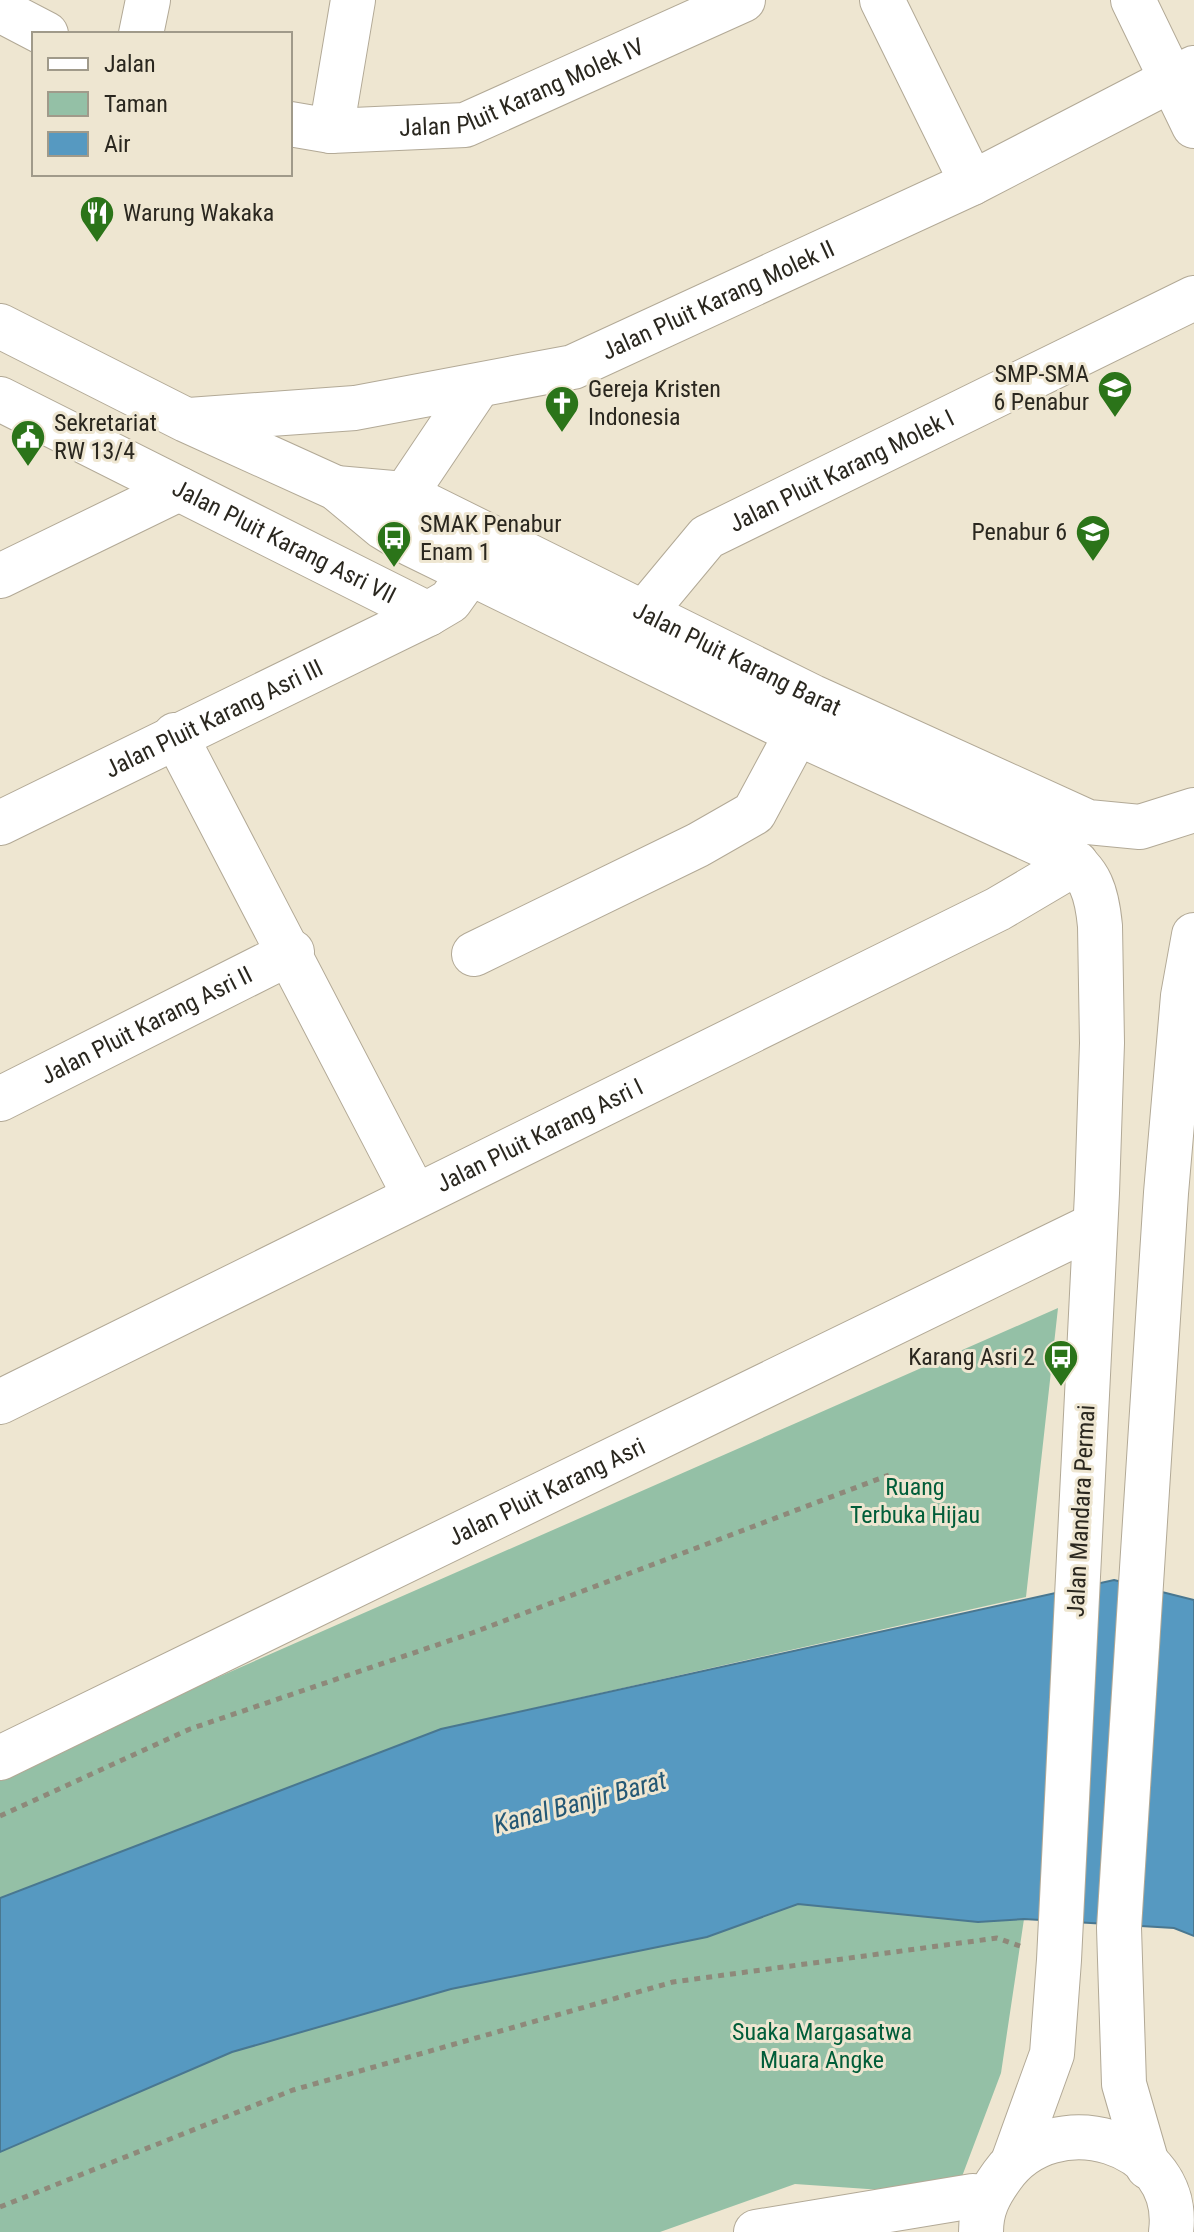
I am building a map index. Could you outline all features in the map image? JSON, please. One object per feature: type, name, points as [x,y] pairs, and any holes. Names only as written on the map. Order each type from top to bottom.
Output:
[{"type":"street","points":[[141,32],[148,0]]},
{"type":"street","points":[[311,128],[353,0]]},
{"type":"street","name":"Jalan Pluit Karang Molek IV","points":[[311,128],[465,125],[743,0]]},
{"type":"street","points":[[882,0],[972,183]]},
{"type":"street","points":[[1133,0],[1182,73],[1194,126]]},
{"type":"street","points":[[0,10],[42,32]]},
{"type":"street","name":"Jalan Pluit Karang Molek II","points":[[186,420],[355,408],[573,367],[972,183],[1182,73]]},
{"type":"street","name":"Jalan Pluit Karang Molek I","points":[[643,614],[707,537],[1194,298]]},
{"type":"street","name":"Jalan Pluit Karang Barat","points":[[0,326],[186,420],[336,488],[643,614],[813,697],[1088,822],[1140,827],[1194,810]]},
{"type":"street","points":[[394,511],[478,386]]},
{"type":"street","name":"Jalan Pluit Karang Asri VII","points":[[0,399],[428,614]]},
{"type":"street","points":[[0,576],[179,489]]},
{"type":"street","name":"Jalan Pluit Karang Barat","points":[[394,511],[470,573],[787,752],[1076,863]]},
{"type":"street","points":[[428,614],[450,601],[470,573]]},
{"type":"street","name":"Jalan Pluit Karang Asri III","points":[[0,823],[428,614]]},
{"type":"street","points":[[175,735],[292,952],[415,1196]]},
{"type":"street","points":[[474,954],[698,845],[754,813],[787,752]]},
{"type":"street","name":"Jalan Pluit Karang Asri I","points":[[0,1402],[998,909],[1076,863]]},
{"type":"street","name":"Jalan Mandara Permai","points":[[1014,2159],[1052,2054],[1081,1519],[1102,1043],[1100,926],[1094,890],[1076,863]]},
{"type":"street","points":[[1148,2167],[1124,2084],[1119,1928],[1166,1193],[1194,935]]},
{"type":"street","name":"Jalan Pluit Karang Asri II","points":[[0,1099],[292,952]]},
{"type":"street","name":"Jalan Pluit Karang Asri","points":[[0,1758],[1095,1225]]},
{"type":"street","points":[[756,2232],[979,2215],[1014,2159],[1039,2143],[1068,2135],[1097,2137],[1125,2148],[1148,2167],[1160,2184],[1179,2227]]},
{"type":"path","points":[[0,1816],[190,1729],[472,1633],[889,1475]]},
{"type":"path","points":[[0,2207],[293,2090],[673,1982],[997,1938],[1059,1941]]},
{"type":"green space","name":"Ruang Terbuka Hijau","points":[[1058,1308],[1026,1597],[441,1729],[0,1898],[0,1773]]},
{"type":"green space","name":"Suaka Margasatwa Muara Angke","points":[[798,1904],[978,1922],[1024,1919],[1001,2073],[955,2195],[795,2184],[660,2232],[0,2232],[0,2152],[232,2052],[451,1989],[707,1937]]},
{"type":"water","name":"Kanal Banjir Barat","points":[[1114,1580],[1194,1600],[1194,1936],[1174,1928],[1024,1919],[978,1922],[798,1904],[707,1937],[451,1989],[232,2052],[0,2152],[0,1898],[441,1729]]},
{"type":"place","name":"Warung Wakaka","points":[[97,244]]},
{"type":"place","name":"SMP-SMA 6 Penabur","points":[[1115,419]]},
{"type":"place","name":"Gereja Kristen Indonesia","points":[[562,434]]},
{"type":"place","name":"Sekretariat RW 13/4","points":[[28,468]]},
{"type":"place","name":"Penabur 6","points":[[1093,563]]},
{"type":"place","name":"SMAK Penabur Enam 1","points":[[394,569]]},
{"type":"place","name":"Karang Asri 2","points":[[1061,1388]]}]
